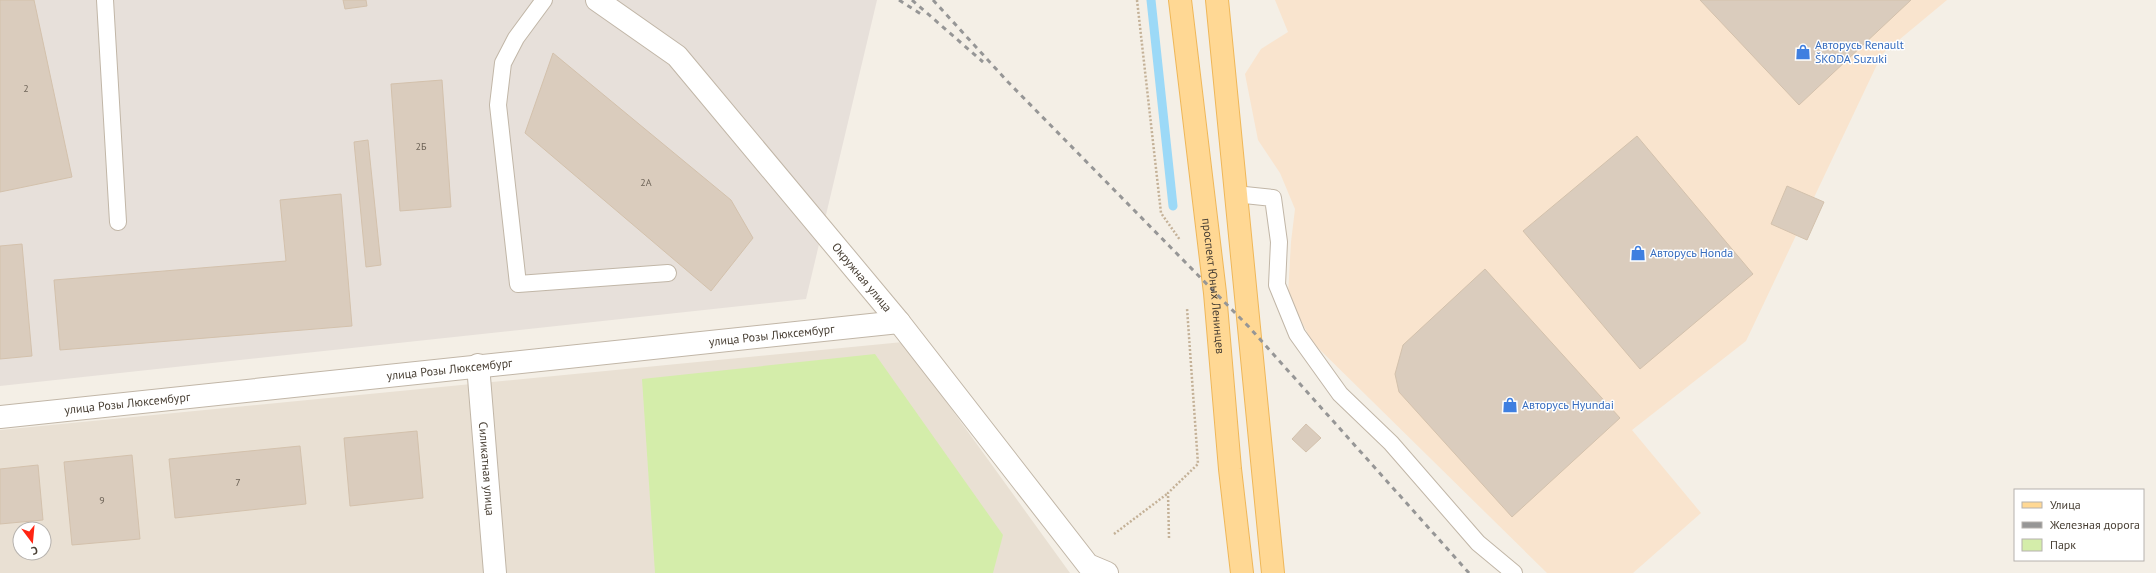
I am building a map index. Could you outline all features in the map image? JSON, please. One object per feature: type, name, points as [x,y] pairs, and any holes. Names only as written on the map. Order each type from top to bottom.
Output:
[{"type":"main road","name":"проспект Юных Ленинцев","points":[[1180,0],[1215,293],[1230,469],[1242,573]]},
{"type":"main road","points":[[1217,0],[1273,573]]},
{"type":"street","name":"Окружная улица","points":[[597,0],[677,56],[899,322],[1088,565],[1107,573]]},
{"type":"street","name":"улица Розы Люксембург","points":[[0,417],[478,365],[899,322]]},
{"type":"street","name":"Силикатная улица","points":[[478,365],[495,573]]},
{"type":"lane","points":[[105,0],[118,222]]},
{"type":"lane","points":[[544,0],[516,38],[503,63],[498,105],[518,284],[668,273]]},
{"type":"lane","points":[[1236,194],[1273,198],[1279,242],[1277,285],[1297,334],[1340,394],[1391,443],[1478,543],[1514,573]]},
{"type":"path","points":[[1137,0],[1161,213],[1181,242]]},
{"type":"path","points":[[1114,534],[1168,493],[1198,464],[1186,301]]},
{"type":"path","points":[[1168,493],[1169,538]]},
{"type":"shaded area","points":[[0,0],[877,0],[806,299],[0,386]]},
{"type":"shaded area","points":[[1275,0],[1947,0],[1882,54],[1746,341],[1632,430],[1701,513],[1633,573],[1547,573],[1312,342],[1288,295],[1291,242],[1295,209],[1280,173],[1258,140],[1245,74],[1261,49],[1288,32]]},
{"type":"shaded area","points":[[903,342],[1070,573],[0,573],[0,430]]},
{"type":"green space","points":[[875,354],[1003,535],[993,573],[655,573],[642,379]]},
{"type":"building","points":[[0,0],[34,0],[72,177],[0,192]]},
{"type":"building","points":[[343,0],[366,0],[367,6],[345,9]]},
{"type":"building","name":"Авторусь Renault ŠKODA Suzuki","points":[[1700,0],[1911,0],[1799,105]]},
{"type":"building","points":[[553,53],[731,200],[753,238],[711,291],[525,133]]},
{"type":"building","points":[[442,80],[451,207],[400,211],[391,84]]},
{"type":"building","name":"Авторусь Honda","points":[[1637,136],[1753,274],[1640,369],[1523,231]]},
{"type":"building","points":[[368,140],[381,265],[366,267],[354,142]]},
{"type":"building","points":[[1787,186],[1824,202],[1807,240],[1771,224]]},
{"type":"building","points":[[341,194],[352,326],[60,350],[54,280],[286,261],[280,200]]},
{"type":"building","points":[[22,244],[32,356],[0,359],[0,246]]},
{"type":"building","name":"Авторусь Hyundai","points":[[1485,269],[1620,418],[1512,517],[1399,392],[1395,374],[1403,345]]},
{"type":"building","points":[[1306,424],[1321,438],[1306,452],[1292,439]]},
{"type":"building","points":[[417,431],[423,498],[350,506],[344,438]]},
{"type":"building","points":[[300,446],[306,504],[175,518],[169,459]]},
{"type":"building","points":[[132,455],[140,539],[72,545],[64,462]]},
{"type":"building","points":[[38,465],[43,520],[12,521],[12,523],[0,524],[0,469]]},
{"type":"waterway","points":[[1151,0],[1173,206]]},
{"type":"railway","points":[[899,0],[924,16]]},
{"type":"railway","points":[[912,0],[983,62]]},
{"type":"railway","points":[[933,0],[1008,82],[1249,327],[1469,573]]},
{"type":"place","name":"Авторусь Renault ŠKODA Suzuki","points":[[1803,52]]},
{"type":"place","name":"Авторусь Honda","points":[[1638,253]]},
{"type":"place","name":"Авторусь Hyundai","points":[[1510,405]]}]
